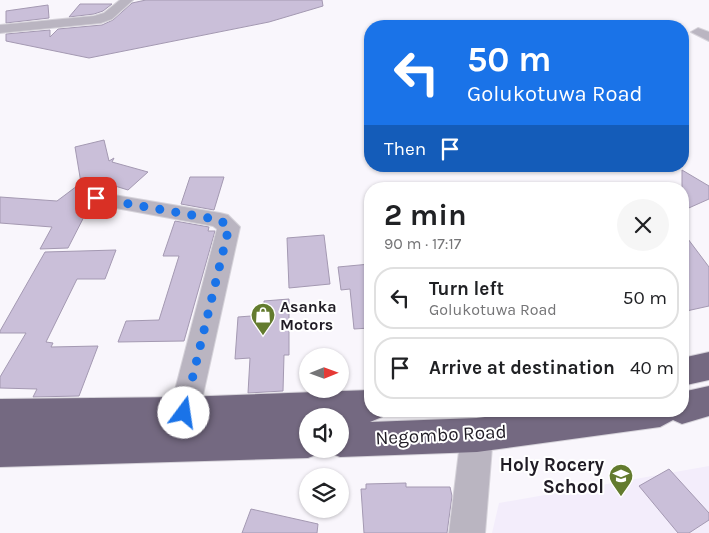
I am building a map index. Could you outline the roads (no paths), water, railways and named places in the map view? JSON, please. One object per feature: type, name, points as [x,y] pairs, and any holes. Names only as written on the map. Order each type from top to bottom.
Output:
[{"type":"highway","points":[[689,370],[709,366]]},
{"type":"highway","points":[[689,406],[709,402]]},
{"type":"highway","name":"Negombo Road","points":[[0,415],[184,413],[364,406]]},
{"type":"highway","name":"Negombo Road","points":[[349,440],[477,435],[614,417]]},
{"type":"highway","points":[[0,449],[299,441]]},
{"type":"street","points":[[0,29],[96,20],[108,16],[126,0]]},
{"type":"street","points":[[96,198],[220,220],[229,227],[184,413]]},
{"type":"street","points":[[467,533],[477,435]]},
{"type":"place","name":"Asanka Motors","points":[[263,336]]},
{"type":"place","name":"Holy Rocery School","points":[[621,497]]}]
